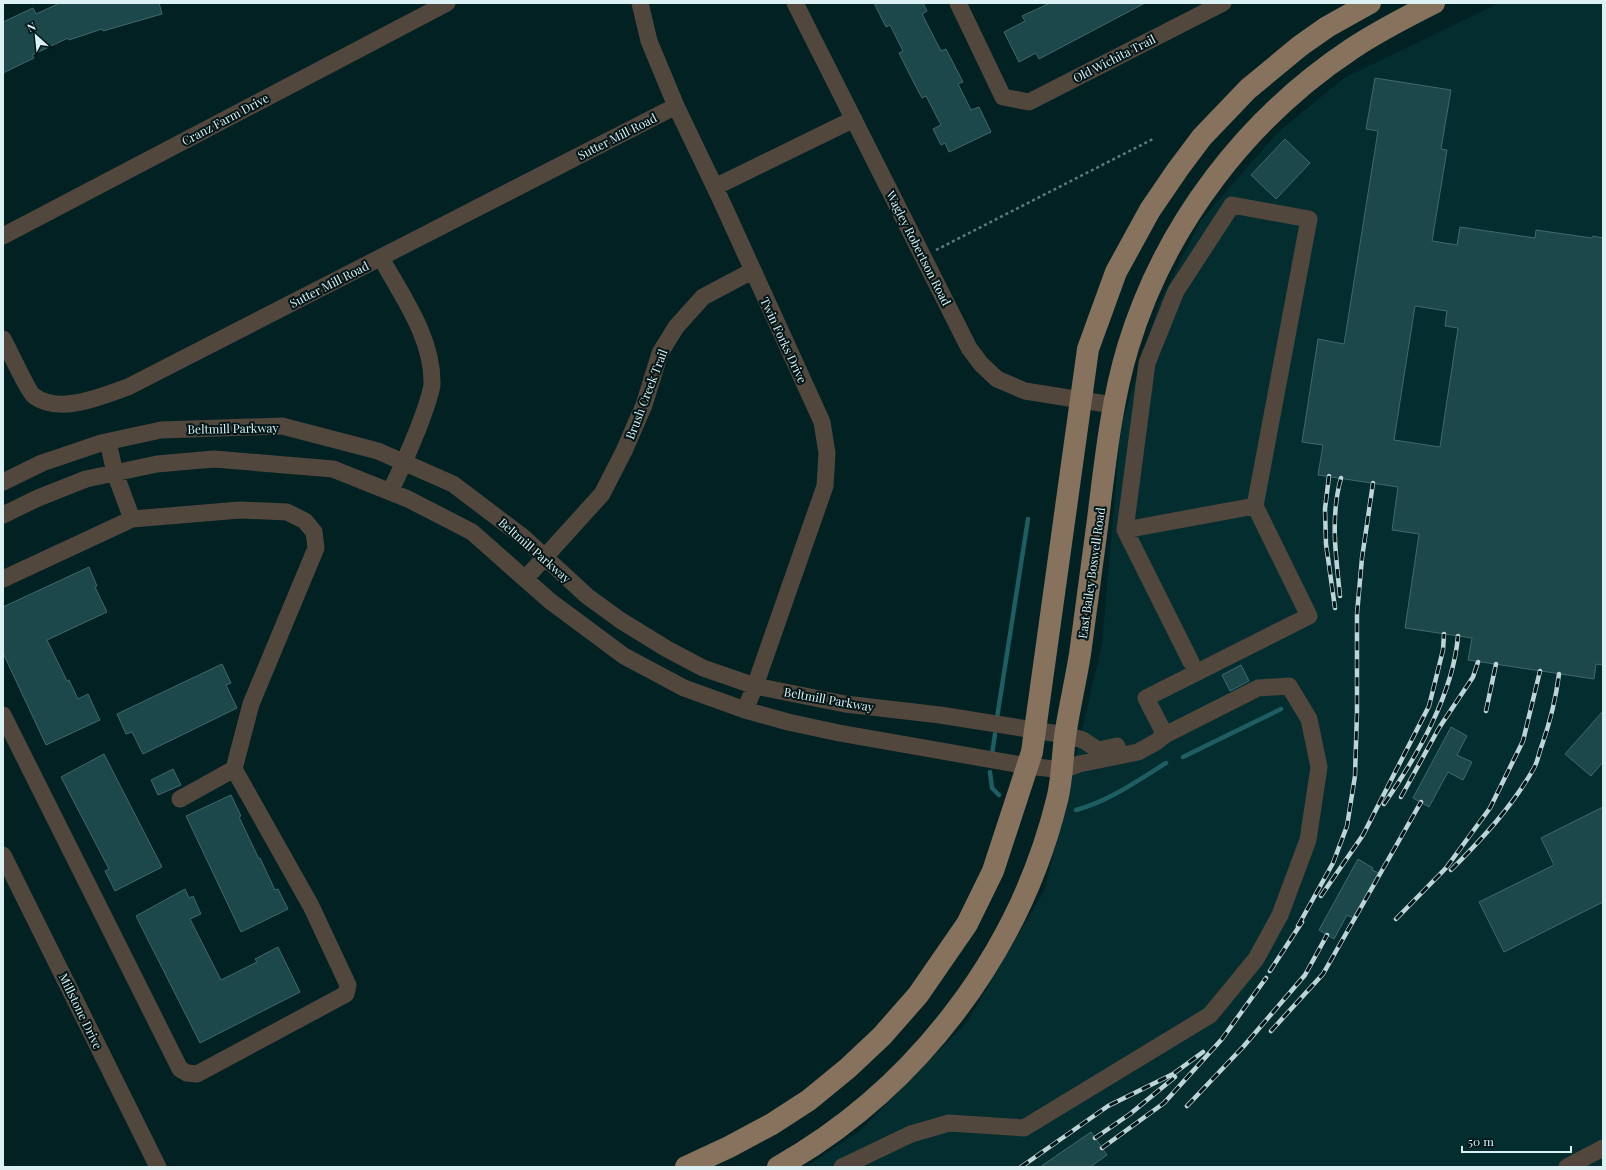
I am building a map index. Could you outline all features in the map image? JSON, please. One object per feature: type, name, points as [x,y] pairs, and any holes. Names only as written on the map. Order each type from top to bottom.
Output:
[{"type":"main road","points":[[686,1167],[772,1124],[820,1091],[848,1068],[882,1036],[918,995],[967,924],[993,872],[1028,766],[1036,731],[1088,349],[1116,272],[1150,210],[1202,137],[1248,89],[1273,66],[1327,27],[1370,3]]},
{"type":"main road","name":"East Bailey Boswell Road","points":[[778,1167],[824,1138],[877,1097],[925,1049],[967,996],[1002,941],[1029,885],[1050,826],[1063,770],[1065,735],[1080,656],[1113,404],[1128,346],[1150,289],[1177,235],[1216,176],[1254,131],[1300,87],[1374,34],[1434,3]]},
{"type":"main road","points":[[694,1167],[714,1154]]},
{"type":"street","name":"Cranz Farm Drive","points":[[3,236],[447,3]]},
{"type":"street","name":"Twin Forks Drive","points":[[640,3],[649,41],[676,106],[715,187],[822,422],[828,454],[825,486],[755,686],[745,710]]},
{"type":"street","name":"Wagley Robertson Road","points":[[795,3],[969,348],[981,364],[997,379],[1025,391],[1113,404]]},
{"type":"street","name":"Old Wichita Trail","points":[[958,3],[1003,97],[1029,102],[1223,3]]},
{"type":"street","name":"Sutter Mill Road","points":[[3,339],[33,396],[54,405],[92,400],[128,387],[676,106]]},
{"type":"street","points":[[715,187],[854,119]]},
{"type":"street","points":[[1165,735],[1146,698],[1309,616],[1255,506],[1309,219],[1232,205],[1176,291],[1147,363],[1125,530],[1192,662]]},
{"type":"street","points":[[381,258],[419,327],[431,360],[433,385],[425,410],[404,463],[390,492]]},
{"type":"street","name":"Brush Creek Trail","points":[[525,579],[602,494],[624,451],[644,405],[660,353],[676,327],[704,297],[752,271]]},
{"type":"street","name":"Beltmill Parkway","points":[[3,482],[42,462],[108,442],[161,430],[282,426],[378,451],[453,484],[523,536],[587,596],[620,620],[667,649],[703,668],[755,686],[845,704],[940,715],[1065,735],[1083,740],[1098,750],[1134,745],[1153,736],[1165,735]]},
{"type":"street","points":[[108,442],[115,473],[132,519]]},
{"type":"street","points":[[3,515],[38,498],[86,479],[157,464],[214,459],[333,469],[408,499],[472,532],[550,601],[624,656],[684,688],[745,710],[788,722],[839,733],[1028,766],[1063,770],[1079,764],[1138,752],[1165,735],[1258,688],[1289,686],[1309,719],[1319,767],[1308,840],[1280,915],[1256,959],[1210,1015],[1024,1128],[949,1123],[911,1134],[842,1167]]},
{"type":"street","points":[[1125,530],[1255,506]]},
{"type":"street","points":[[3,579],[132,519],[240,510],[287,512],[305,521],[314,532],[316,548],[251,704],[234,769],[311,906],[348,985],[346,994],[197,1074],[187,1073],[180,1069],[3,715]]},
{"type":"street","points":[[180,799],[234,769]]},
{"type":"street","name":"Millstone Drive","points":[[3,855],[158,1167]]},
{"type":"street","points":[[1567,1167],[1603,1148]]},
{"type":"path","points":[[923,256],[1153,139]]},
{"type":"shaded area","points":[[1499,3],[1603,3],[1603,1167],[806,1167],[861,1130],[968,1021],[1045,889],[1102,644],[1121,426],[1159,304],[1201,220],[1278,132],[1344,78]]},
{"type":"building","points":[[60,3],[159,3],[162,14],[103,31],[102,29],[69,40],[68,38],[32,55],[34,58],[3,73],[3,22],[33,8],[36,14]]},
{"type":"building","points":[[874,3],[923,3],[927,11],[922,14],[941,51],[946,49],[963,82],[958,84],[971,110],[979,107],[991,132],[949,152],[945,143],[941,145],[933,129],[941,125],[926,96],[922,98],[899,53],[903,51],[890,25],[886,27]]},
{"type":"building","points":[[1050,3],[1145,3],[1039,59],[1036,53],[1019,62],[1004,32],[1025,21],[1022,16]]},
{"type":"building","points":[[1375,78],[1451,90],[1441,149],[1447,150],[1432,241],[1457,245],[1460,227],[1535,238],[1536,230],[1592,238],[1593,236],[1603,238],[1603,665],[1596,664],[1594,679],[1468,660],[1472,638],[1405,628],[1419,534],[1392,530],[1398,487],[1318,475],[1323,445],[1302,442],[1318,339],[1344,344],[1378,131],[1366,129]],"holes":[[[1415,306],[1447,311],[1445,326],[1458,328],[1440,447],[1394,440]]]},
{"type":"building","points":[[1285,139],[1310,163],[1276,199],[1251,175]]},
{"type":"building","points":[[89,567],[97,586],[95,587],[107,612],[47,640],[67,681],[69,680],[78,699],[88,694],[100,720],[46,745],[3,653],[3,607]]},
{"type":"building","points":[[222,664],[231,683],[226,685],[237,708],[143,754],[132,732],[126,734],[117,714]]},
{"type":"building","points":[[1241,665],[1249,681],[1230,691],[1222,675]]},
{"type":"building","points":[[1603,711],[1603,762],[1591,776],[1565,754]]},
{"type":"building","points":[[1451,727],[1467,736],[1457,755],[1472,762],[1463,780],[1448,772],[1429,807],[1413,798]]},
{"type":"building","points":[[104,754],[162,867],[115,891],[105,871],[109,869],[61,777]]},
{"type":"building","points":[[173,769],[181,785],[158,795],[151,780]]},
{"type":"building","points":[[231,795],[241,816],[239,817],[259,859],[260,858],[275,890],[278,889],[288,909],[241,932],[186,816]]},
{"type":"building","points":[[1603,807],[1603,902],[1504,952],[1479,902],[1554,865],[1541,838]]},
{"type":"building","points":[[1358,859],[1373,868],[1372,870],[1379,873],[1360,908],[1359,907],[1353,918],[1347,915],[1334,939],[1319,930]]},
{"type":"building","points":[[185,889],[189,898],[193,896],[201,914],[190,919],[221,980],[257,962],[255,959],[278,947],[300,992],[200,1043],[136,916]]},
{"type":"building","points":[[1091,1132],[1107,1155],[1090,1167],[1040,1167]]},
{"type":"waterway","points":[[997,718],[1028,519]]},
{"type":"waterway","points":[[1183,757],[1281,709]]},
{"type":"waterway","points":[[992,754],[995,734]]},
{"type":"waterway","points":[[1076,810],[1111,796],[1166,763]]},
{"type":"waterway","points":[[990,772],[992,788],[999,795]]},
{"type":"railway","points":[[1329,476],[1325,509],[1326,544],[1335,608]]},
{"type":"railway","points":[[1340,596],[1335,522],[1341,478]]},
{"type":"railway","points":[[1298,926],[1333,863],[1347,826],[1355,776],[1357,712],[1357,614],[1362,558],[1373,483]]},
{"type":"railway","points":[[1321,896],[1363,835],[1429,706],[1443,650],[1444,634]]},
{"type":"railway","points":[[1384,804],[1409,766],[1432,724],[1449,680],[1455,658],[1458,636]]},
{"type":"railway","points":[[1401,797],[1439,728],[1473,677],[1478,662]]},
{"type":"railway","points":[[1486,711],[1496,664]]},
{"type":"railway","points":[[1396,919],[1446,868],[1490,808],[1523,741],[1540,671]]},
{"type":"railway","points":[[1451,870],[1496,822],[1516,796],[1534,768],[1550,719],[1559,674]]},
{"type":"railway","points":[[1271,1031],[1323,974],[1421,802]]},
{"type":"railway","points":[[1270,971],[1302,922]]},
{"type":"railway","points":[[1187,1106],[1243,1047],[1305,975],[1327,935]]},
{"type":"railway","points":[[1102,1148],[1164,1103],[1222,1039],[1266,978]]},
{"type":"railway","points":[[1021,1167],[1108,1106],[1173,1074],[1203,1052]]},
{"type":"railway","points":[[1095,1138],[1130,1114],[1175,1077]]}]
